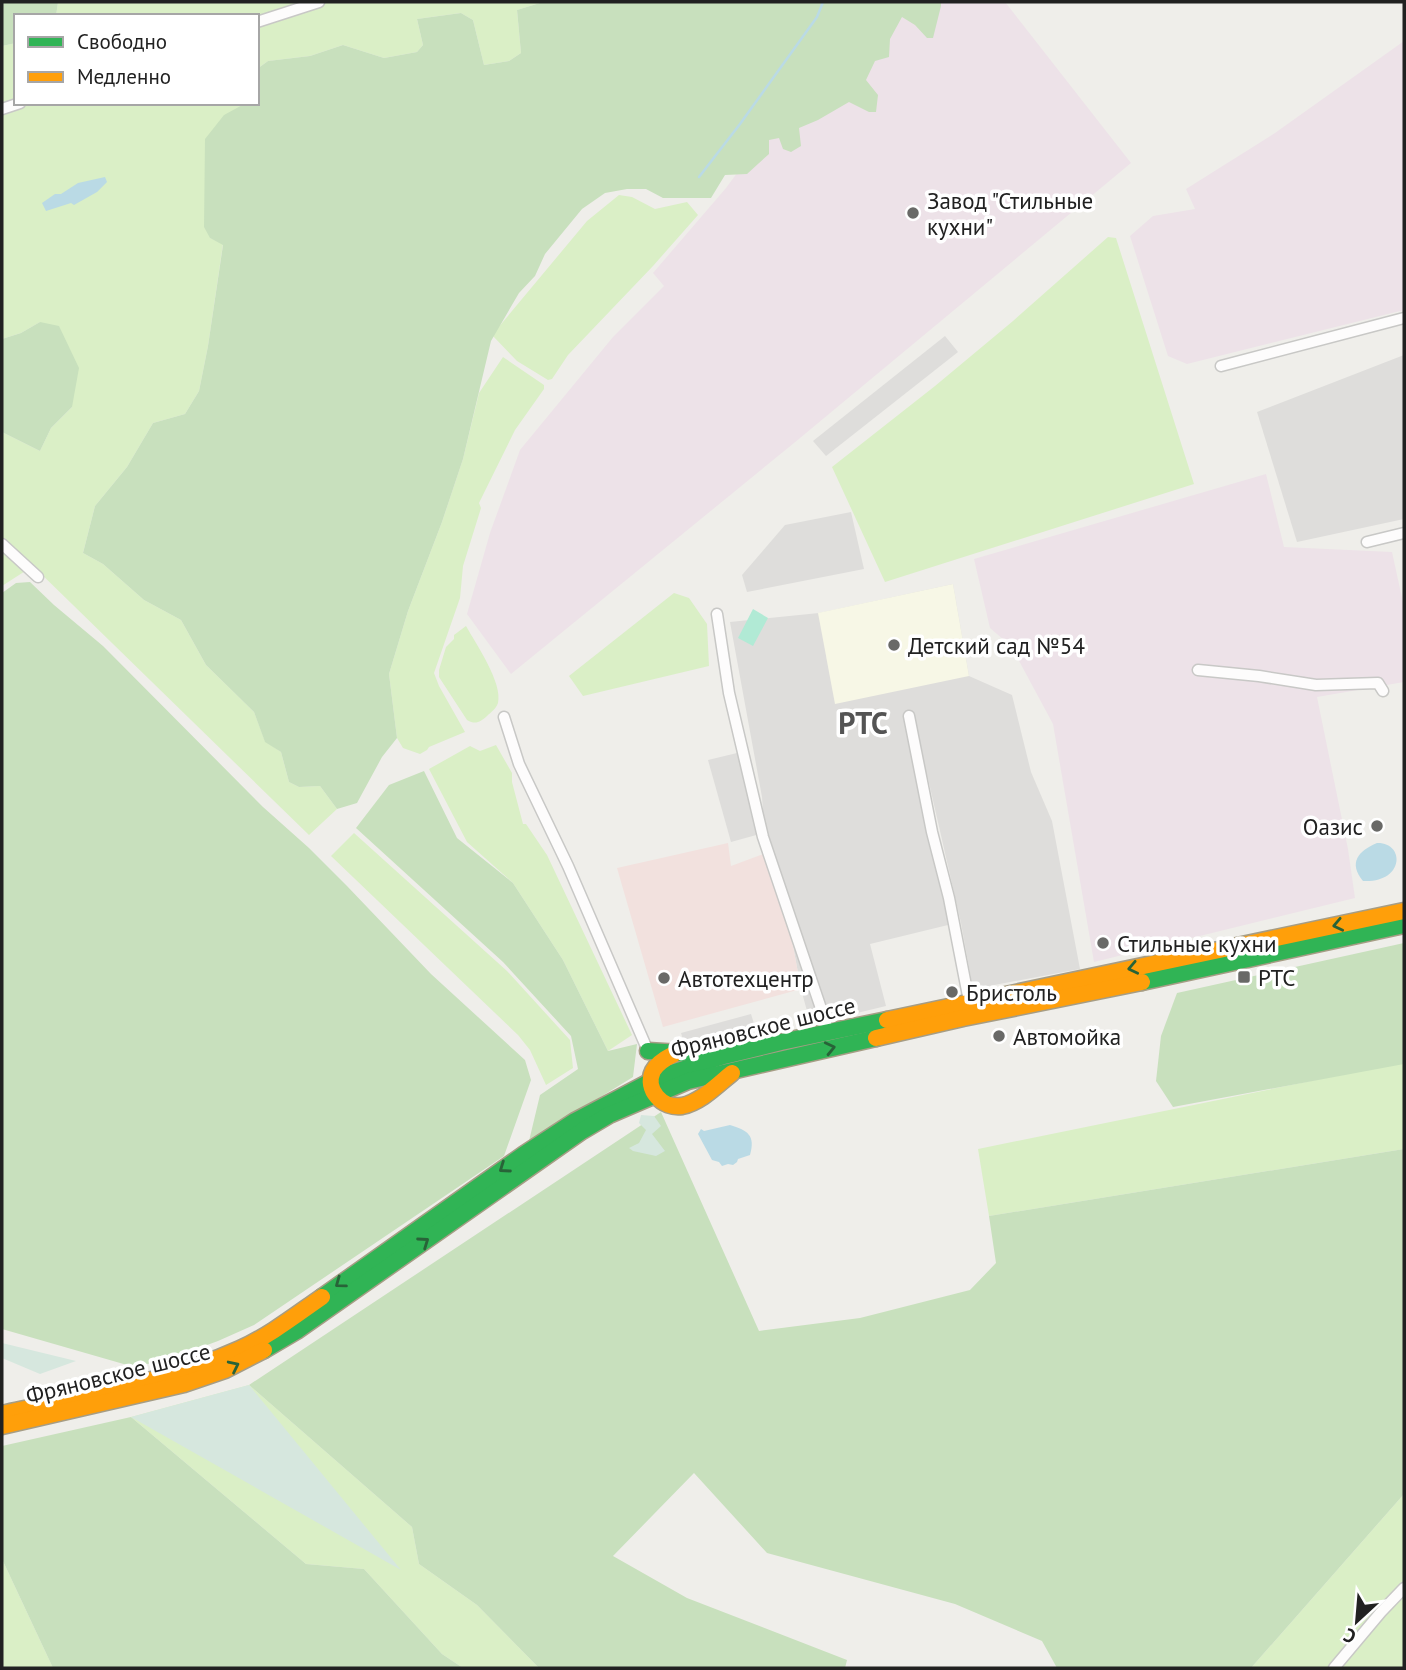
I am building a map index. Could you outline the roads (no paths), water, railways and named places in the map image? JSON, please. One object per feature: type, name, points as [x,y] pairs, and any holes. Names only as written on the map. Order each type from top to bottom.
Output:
[{"type":"main road","name":"Фряновское шоссе","points":[[2,1426],[184,1384],[247,1360],[298,1330],[582,1131],[684,1068],[781,1042],[969,1001],[1404,911]]},
{"type":"main road","name":"Фряновское шоссе","points":[[652,1088],[664,1104],[684,1106],[737,1069],[1404,925]]},
{"type":"main road","points":[[648,1051],[674,1054],[744,1043],[781,1042]]},
{"type":"main road","points":[[648,1051],[652,1088]]},
{"type":"main road","points":[[624,1095],[639,1079],[648,1051]]},
{"type":"main road","points":[[652,1088],[653,1071],[659,1063],[674,1054]]},
{"type":"main road","name":"Фряновское шоссе","points":[[2,1414],[185,1371],[242,1348],[291,1319],[575,1121],[624,1095],[652,1088]]},
{"type":"street","points":[[259,21],[319,2]]},
{"type":"street","points":[[1221,366],[1404,318]]},
{"type":"street","points":[[1367,541],[1404,533]]},
{"type":"street","points":[[2,544],[38,577]]},
{"type":"street","points":[[717,614],[729,693],[763,837],[829,1032]]},
{"type":"street","points":[[1198,670],[1316,685],[1378,682],[1383,691]]},
{"type":"street","points":[[909,716],[969,1001]]},
{"type":"street","points":[[503,717],[519,764],[568,866],[648,1051]]},
{"type":"street","points":[[1334,1668],[1404,1588]]},
{"type":"water","points":[[105,177],[107,182],[97,192],[74,205],[71,203],[46,211],[42,203],[78,183]]},
{"type":"water","points":[[1377,843],[1386,844],[1393,849],[1396,862],[1387,876],[1363,881],[1356,869],[1357,858]]},
{"type":"water","points":[[730,1125],[749,1134],[752,1148],[750,1155],[738,1159],[733,1165],[722,1166],[712,1160],[698,1134],[701,1129],[704,1131]]},
{"type":"waterway","points":[[699,177],[817,17],[823,2]]},
{"type":"place","name":"Завод \"Стильные кухни\"","points":[[913,213]]},
{"type":"place","name":"Детский сад №54","points":[[894,645]]},
{"type":"place","name":"Оазис","points":[[1377,826]]},
{"type":"place","name":"Стильные кухни","points":[[1103,943]]},
{"type":"place","name":"РТС","points":[[1244,977]]},
{"type":"place","name":"Автотехцентр","points":[[664,978]]},
{"type":"place","name":"Бристоль","points":[[952,992]]},
{"type":"place","name":"Автомойка","points":[[999,1036]]},
{"type":"district","name":"РТС","points":[[863,722]]}]
